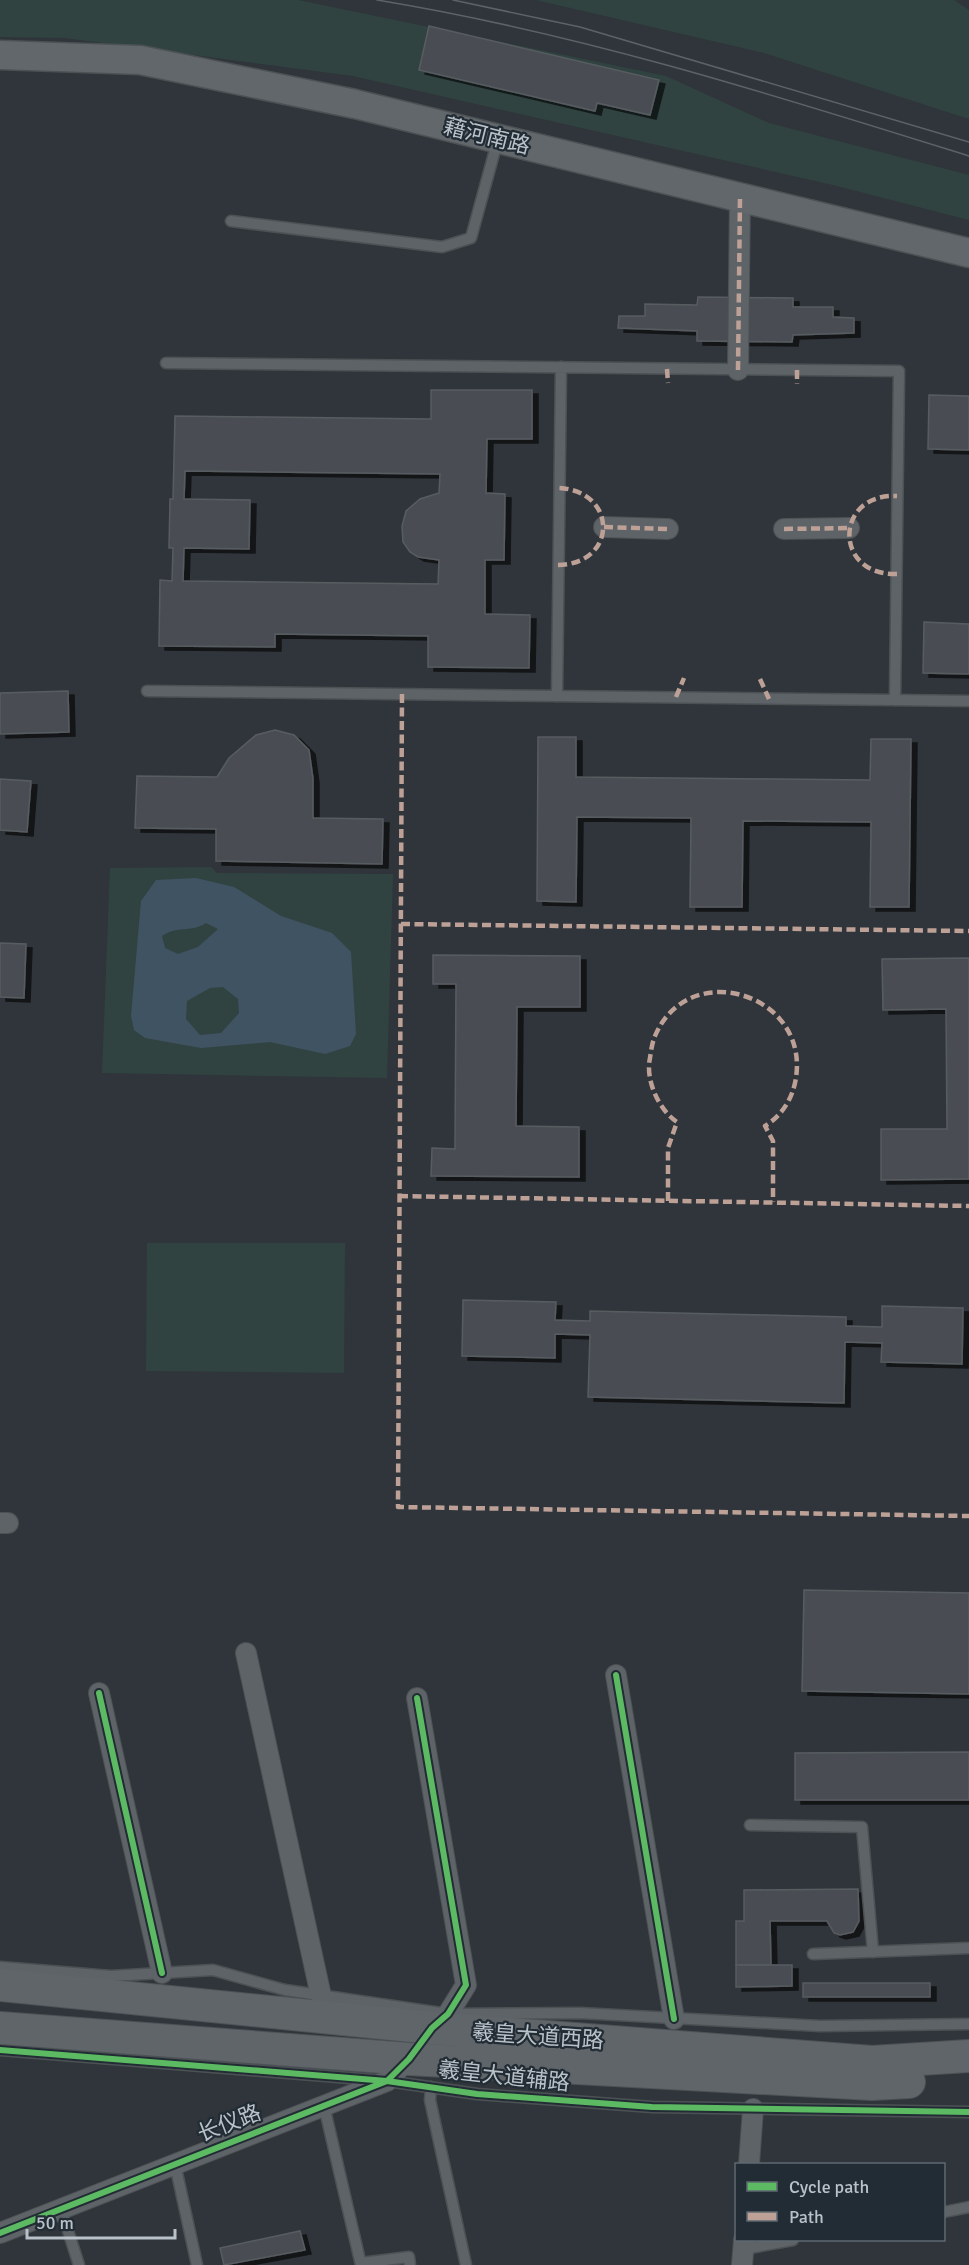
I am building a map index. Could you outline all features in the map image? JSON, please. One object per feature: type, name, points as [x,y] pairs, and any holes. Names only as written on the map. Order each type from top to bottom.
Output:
[{"type":"main road","name":"藉河南路","points":[[0,55],[140,60],[355,104],[969,253]]},
{"type":"main road","name":"羲皇大道西路","points":[[0,1985],[440,2021],[872,2062],[969,2056]]},
{"type":"main road","name":"羲皇大道西路","points":[[0,2028],[409,2059],[872,2084],[969,2078]]},
{"type":"street","points":[[738,370],[740,197]]},
{"type":"street","points":[[603,527],[668,529]]},
{"type":"street","points":[[784,529],[849,528]]},
{"type":"street","points":[[246,1653],[321,1996]]},
{"type":"street","points":[[616,1675],[674,2019]]},
{"type":"street","points":[[99,1693],[162,1973]]},
{"type":"street","name":"长仪路","points":[[0,2233],[387,2081],[409,2059],[440,2021],[466,1985],[417,1698]]},
{"type":"street","points":[[749,2163],[753,2109]]},
{"type":"lane","points":[[231,221],[442,247],[471,238],[498,139]]},
{"type":"lane","points":[[166,363],[899,371],[895,700]]},
{"type":"lane","points":[[557,696],[561,367]]},
{"type":"lane","points":[[147,692],[969,701]]},
{"type":"lane","points":[[750,1825],[862,1827],[873,1952]]},
{"type":"lane","points":[[813,1954],[969,1948]]},
{"type":"lane","points":[[0,1967],[111,1976],[213,1970],[285,1990],[440,2021],[580,2013],[820,2026],[969,2024]]},
{"type":"lane","name":"羲皇大道辅路","points":[[0,2050],[387,2081],[477,2094],[652,2108],[969,2112]]},
{"type":"lane","points":[[431,2088],[430,2100],[466,2265]]},
{"type":"lane","points":[[324,2106],[361,2264],[409,2257],[410,2265]]},
{"type":"lane","points":[[175,2164],[197,2265]]},
{"type":"lane","points":[[945,2212],[969,2207]]},
{"type":"lane","points":[[61,2209],[79,2265]]},
{"type":"lane","points":[[743,2251],[788,2241]]},
{"type":"green space","points":[[0,0],[298,0],[666,76],[769,123],[969,175],[969,220],[833,185],[353,76],[65,38],[0,37]]},
{"type":"green space","points":[[536,0],[954,0],[969,10],[969,119],[764,53]]},
{"type":"green space","points":[[211,867],[217,873],[393,874],[387,1078],[102,1073],[110,868]]},
{"type":"green space","points":[[147,1243],[345,1243],[344,1373],[146,1371]]},
{"type":"water","points":[[196,878],[234,887],[281,916],[332,933],[351,952],[356,1034],[350,1046],[325,1054],[270,1042],[201,1048],[145,1038],[134,1030],[131,1016],[141,901],[156,880]],"holes":[[[206,923],[218,929],[198,947],[178,954],[165,948],[162,936]],[[223,987],[238,999],[239,1013],[221,1033],[200,1035],[186,1019],[187,1001],[210,988]]]},
{"type":"building","points":[[429,26],[659,80],[650,115],[597,103],[595,111],[419,70]]},
{"type":"building","points":[[698,297],[793,298],[793,307],[833,307],[833,317],[854,318],[854,333],[793,335],[792,342],[697,341],[697,331],[618,328],[619,316],[645,316],[645,304],[697,305]]},
{"type":"building","points":[[431,390],[532,390],[532,439],[487,439],[486,493],[505,494],[504,560],[485,560],[485,614],[530,615],[529,668],[428,667],[428,636],[275,634],[275,647],[159,646],[160,580],[172,581],[173,548],[169,548],[175,416],[431,419]],"holes":[[[185,471],[440,474],[439,493],[420,499],[406,511],[402,526],[403,542],[410,552],[418,557],[439,560],[438,584],[183,581],[184,548],[249,549],[250,500],[184,499]]]},
{"type":"building","points":[[929,395],[969,396],[969,450],[928,449]]},
{"type":"building","points":[[924,622],[969,624],[969,674],[923,673]]},
{"type":"building","points":[[68,691],[69,732],[0,734],[0,693]]},
{"type":"building","points":[[275,730],[294,735],[309,750],[313,779],[313,818],[383,819],[382,864],[216,861],[216,829],[135,828],[137,776],[217,777],[229,758],[256,735]]},
{"type":"building","points":[[538,737],[576,737],[576,777],[870,780],[871,739],[911,739],[909,907],[870,907],[871,822],[743,821],[742,907],[690,907],[691,818],[577,817],[576,902],[537,901]]},
{"type":"building","points":[[0,779],[31,781],[27,832],[0,830]]},
{"type":"building","points":[[0,943],[26,944],[24,998],[0,997]]},
{"type":"building","points":[[433,955],[580,956],[580,1007],[517,1007],[516,1126],[579,1127],[579,1177],[431,1176],[432,1148],[455,1149],[456,984],[433,984]]},
{"type":"building","points":[[969,958],[969,1179],[881,1180],[881,1129],[947,1129],[946,1009],[883,1010],[882,959]]},
{"type":"building","points":[[463,1300],[556,1302],[555,1320],[590,1321],[590,1311],[846,1317],[846,1326],[882,1327],[882,1306],[963,1308],[962,1364],[881,1362],[882,1343],[845,1342],[844,1403],[588,1397],[590,1335],[555,1334],[555,1358],[462,1356]]},
{"type":"building","points":[[804,1590],[969,1593],[969,1694],[802,1691]]},
{"type":"building","points":[[969,1752],[969,1800],[795,1800],[795,1753]]},
{"type":"building","points":[[858,1889],[859,1921],[853,1932],[840,1935],[834,1933],[827,1921],[770,1921],[771,1965],[736,1965],[736,1921],[744,1921],[744,1890]]},
{"type":"building","points":[[736,1965],[792,1965],[792,1986],[736,1987]]},
{"type":"building","points":[[803,1983],[930,1983],[930,1997],[803,1997]]},
{"type":"building","points":[[300,2231],[305,2250],[224,2265],[220,2248]]},
{"type":"tram line","points":[[377,0],[452,14],[602,48],[749,89],[969,156]]},
{"type":"tram line","points":[[453,0],[580,27],[969,142]]},
{"type":"marked path","points":[[738,370],[740,197]]},
{"type":"marked path","points":[[667,369],[668,383]]},
{"type":"marked path","points":[[797,370],[797,384]]},
{"type":"marked path","points":[[558,565],[578,562],[592,553],[600,541],[603,527],[600,513],[592,501],[578,492],[559,488]]},
{"type":"marked path","points":[[897,496],[876,499],[861,507],[852,520],[849,535],[852,549],[861,562],[876,571],[897,574]]},
{"type":"marked path","points":[[604,527],[668,529]]},
{"type":"marked path","points":[[784,529],[849,528]]},
{"type":"marked path","points":[[676,697],[684,678]]},
{"type":"marked path","points":[[760,679],[769,699]]},
{"type":"marked path","points":[[402,694],[398,1507],[969,1516]]},
{"type":"marked path","points":[[401,924],[969,931]]},
{"type":"marked path","points":[[668,1201],[668,1148],[677,1122],[664,1110],[652,1085],[649,1067],[652,1044],[672,1011],[694,997],[719,992],[745,996],[768,1008],[786,1027],[796,1052],[795,1083],[791,1096],[780,1113],[765,1126],[773,1141],[773,1202]]},
{"type":"marked path","points":[[399,1196],[969,1206]]},
{"type":"cycle path","points":[[616,1675],[674,2019]]},
{"type":"cycle path","points":[[99,1693],[162,1973]]},
{"type":"cycle path","points":[[0,2233],[387,2081],[409,2059],[432,2028],[448,2014],[466,1985],[417,1698]]},
{"type":"cycle path","points":[[0,2050],[387,2081],[477,2094],[652,2107],[969,2112]]}]
